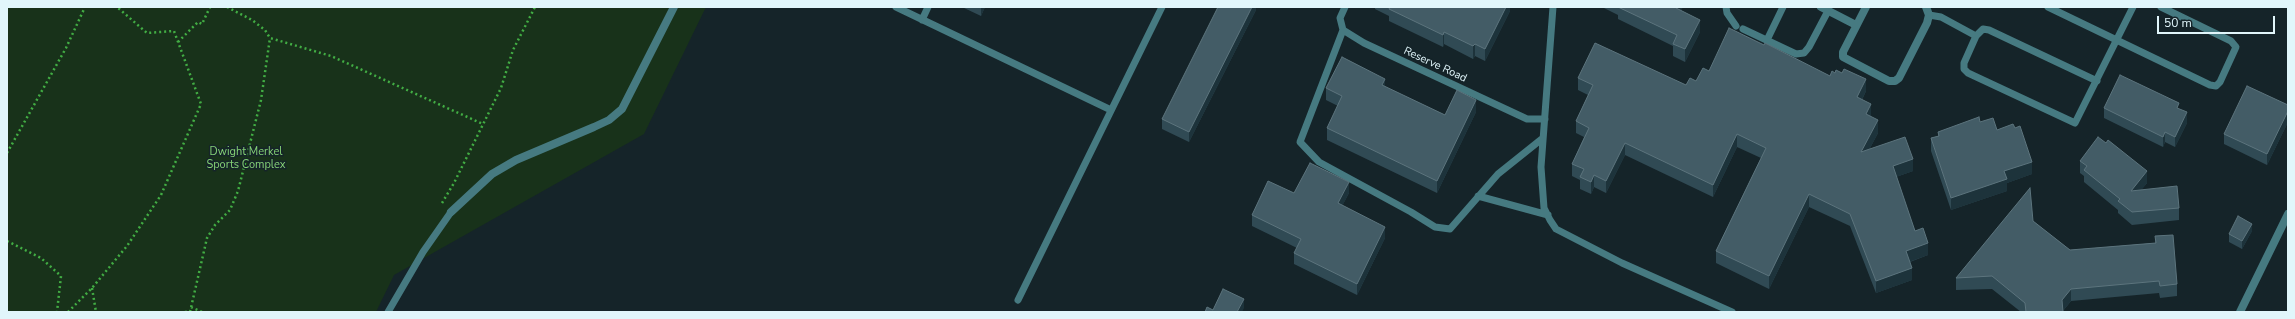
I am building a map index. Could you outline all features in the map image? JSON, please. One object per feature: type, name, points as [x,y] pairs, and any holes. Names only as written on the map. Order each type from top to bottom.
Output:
[{"type":"street","points":[[451,212],[492,174],[516,160],[609,120],[622,109],[674,7]]},
{"type":"street","points":[[1866,7],[1843,52],[1844,56],[1889,81],[1894,81],[1900,78],[1927,23],[1929,15],[1926,7]]},
{"type":"street","points":[[1824,9],[1856,25]]},
{"type":"street","points":[[2240,312],[2288,214]]},
{"type":"lane","points":[[896,7],[1111,110]]},
{"type":"lane","points":[[922,20],[928,7]]},
{"type":"lane","points":[[1018,300],[1162,7]]},
{"type":"lane","points":[[1345,7],[1340,18],[1343,30],[1300,142],[1319,162],[1399,205],[1435,227],[1450,229],[1498,174],[1543,138]]},
{"type":"lane","points":[[1553,7],[1541,174],[1544,208],[1556,230],[1661,282],[1732,312]]},
{"type":"lane","points":[[1726,7],[1727,13],[1740,28],[1796,54],[1804,53],[1809,47],[1824,9]]},
{"type":"lane","points":[[1767,40],[1783,7]]},
{"type":"lane","points":[[2048,7],[2210,85],[2216,86],[2220,82],[2236,47],[2231,41],[2162,7]]},
{"type":"lane","points":[[2097,81],[1989,30],[1982,29],[1976,36],[1964,63],[1964,69],[1968,73],[2070,122],[2075,123],[2078,120],[2117,40],[2133,7]]},
{"type":"lane","points":[[1929,15],[1941,17],[1976,36]]},
{"type":"lane","name":"Reserve Road","points":[[1343,30],[1364,43],[1491,104],[1526,119],[1545,119]]},
{"type":"lane","points":[[1478,196],[1548,214]]},
{"type":"lane","points":[[388,312],[423,252],[451,212]]},
{"type":"path","points":[[7,153],[66,48],[85,7]]},
{"type":"path","points":[[68,312],[92,288],[127,246],[161,195],[201,104],[174,31],[147,33],[117,7]]},
{"type":"path","points":[[178,42],[198,22],[202,24],[210,7]]},
{"type":"path","points":[[185,312],[190,312],[207,238],[215,225],[230,210],[238,191],[261,100],[270,38],[265,30],[252,20],[227,7]]},
{"type":"path","points":[[438,208],[454,183],[501,88],[513,50],[534,7]]},
{"type":"path","points":[[270,38],[331,56],[483,124]]},
{"type":"path","points":[[7,242],[41,258],[61,276],[57,312]]},
{"type":"path","points":[[92,288],[96,312]]},
{"type":"path","points":[[191,306],[202,312]]},
{"type":"green space","name":"Dwight Merkel Sports Complex","points":[[7,7],[706,7],[644,134],[394,275],[376,312],[7,312]]},
{"type":"building","points":[[1218,7],[1252,7],[1189,132],[1162,119]]},
{"type":"building","points":[[1390,7],[1506,7],[1485,49],[1475,44],[1473,46],[1444,32],[1443,35],[1389,9]]},
{"type":"building","points":[[1618,7],[1676,7],[1700,20],[1685,49],[1673,44],[1677,35]]},
{"type":"building","points":[[1729,28],[1764,45],[1765,43],[1830,76],[1832,71],[1835,73],[1836,70],[1842,73],[1844,69],[1866,79],[1857,97],[1871,104],[1866,114],[1878,120],[1861,152],[1905,137],[1913,159],[1893,166],[1915,231],[1923,228],[1928,243],[1906,251],[1912,268],[1876,281],[1850,214],[1809,194],[1769,276],[1716,251],[1766,148],[1737,134],[1713,185],[1625,143],[1606,181],[1594,175],[1591,182],[1580,177],[1584,169],[1572,164],[1589,128],[1576,121],[1593,85],[1578,78],[1595,43],[1686,85],[1690,78],[1696,81],[1703,68],[1709,71]]},
{"type":"building","points":[[1342,57],[1385,79],[1382,85],[1445,115],[1457,90],[1476,100],[1437,181],[1327,128],[1342,96],[1326,88]]},
{"type":"building","points":[[2120,75],[2179,103],[2177,108],[2187,112],[2175,137],[2165,132],[2163,137],[2104,108]]},
{"type":"building","points":[[2247,86],[2288,105],[2288,111],[2267,154],[2224,134]]},
{"type":"building","points":[[1979,117],[1980,122],[1993,118],[1997,130],[2013,124],[2015,128],[2020,126],[2032,162],[2004,171],[2007,179],[1951,198],[1931,138],[1939,136],[1938,132]]},
{"type":"building","points":[[2098,137],[2106,143],[2108,140],[2147,171],[2131,191],[2177,186],[2179,208],[2132,212],[2118,201],[2120,199],[2084,170],[2087,166],[2080,161]]},
{"type":"building","points":[[1310,163],[1349,182],[1338,203],[1385,227],[1357,284],[1294,253],[1301,239],[1252,215],[1268,181],[1294,193]]},
{"type":"building","points":[[2030,188],[2033,221],[2070,250],[2156,243],[2155,236],[2173,235],[2177,284],[2160,286],[2159,281],[2071,289],[2062,300],[2063,312],[2026,312],[2025,303],[1992,276],[1956,278]]},
{"type":"building","points":[[2238,216],[2252,224],[2242,241],[2229,234]]},
{"type":"building","points":[[1223,289],[1244,299],[1237,312],[1205,312],[1207,307],[1213,310]]}]
